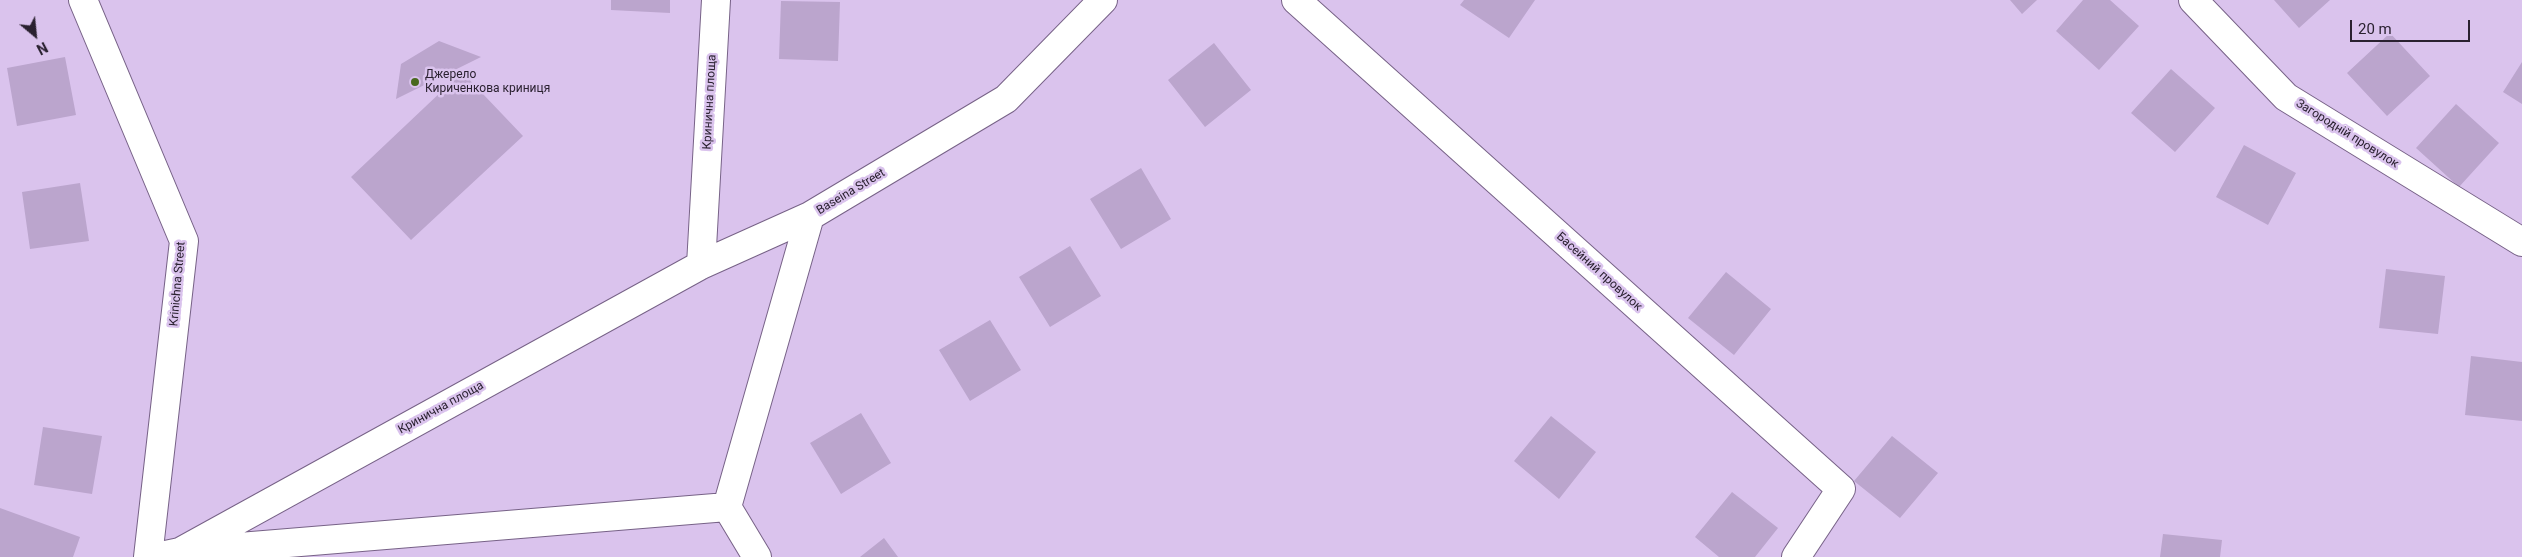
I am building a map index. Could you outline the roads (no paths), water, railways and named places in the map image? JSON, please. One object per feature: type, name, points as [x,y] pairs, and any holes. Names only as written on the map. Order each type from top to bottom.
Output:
[{"type":"street","name":"Krinichna Street","points":[[83,0],[184,241],[148,557]]},
{"type":"street","name":"Кринична площа","points":[[701,265],[716,0]]},
{"type":"street","name":"Baseina Street","points":[[727,507],[810,216],[1006,99],[1103,0]]},
{"type":"street","name":"Басейний провулок","points":[[1296,0],[1841,489],[1796,557]]},
{"type":"street","name":"Загородній провулок","points":[[2193,0],[2286,97],[2522,242]]},
{"type":"street","name":"Кринична площа","points":[[168,554],[701,265],[810,216]]},
{"type":"street","name":"Кринична площа","points":[[168,554],[727,507]]},
{"type":"street","points":[[727,507],[757,557]]},
{"type":"place","name":"Джерело Кириченкова криниця","points":[[415,82]]}]
